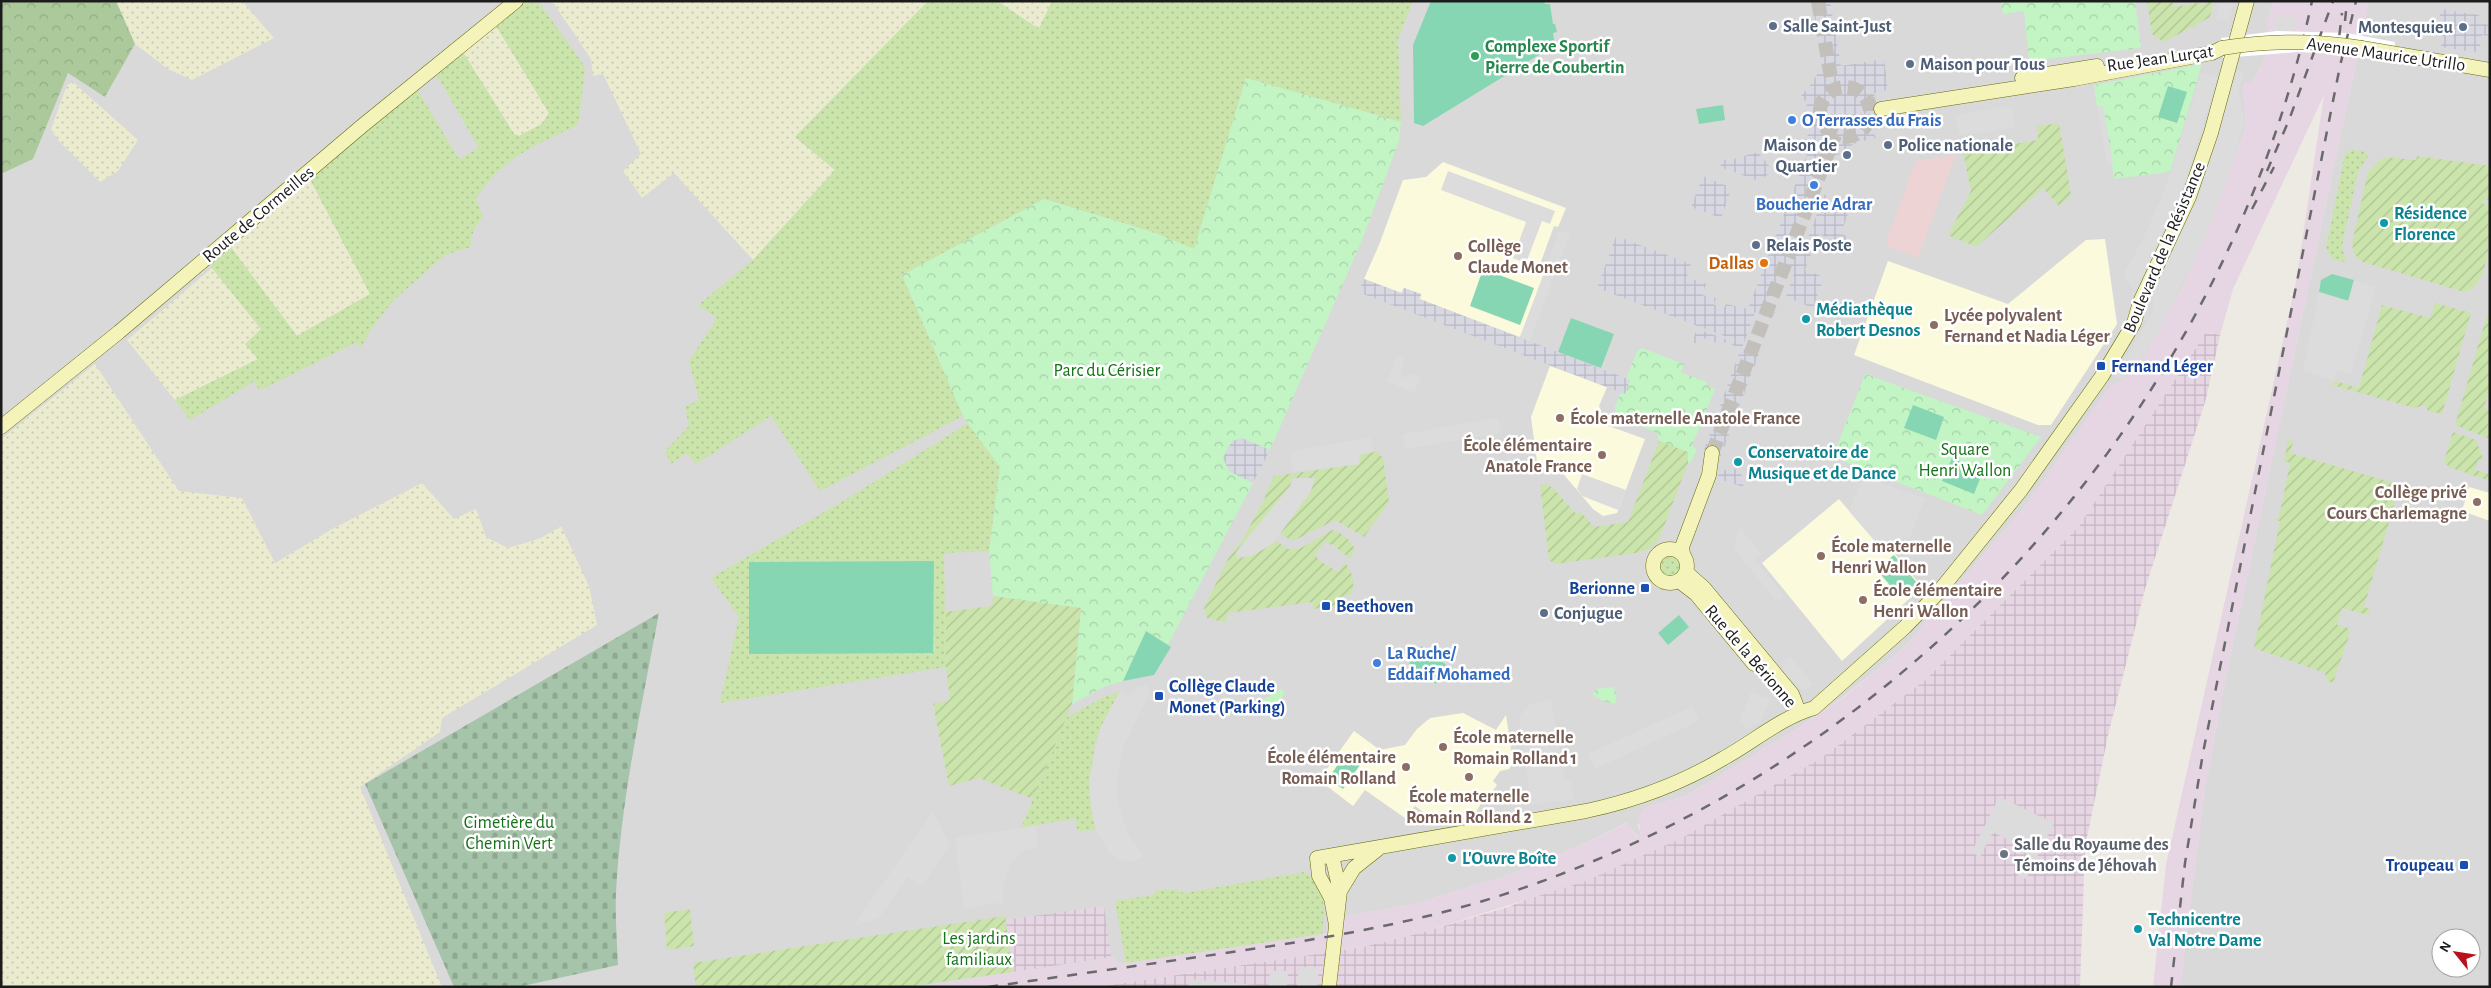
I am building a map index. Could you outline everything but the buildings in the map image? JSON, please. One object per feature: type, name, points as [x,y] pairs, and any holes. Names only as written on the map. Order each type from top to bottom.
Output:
[{"type":"main road","name":"Route de Cormeilles","points":[[1,427],[119,332],[362,126],[516,1]]},
{"type":"main road","name":"Boulevard de la Résistance","points":[[1336,925],[1331,898],[1319,876],[1317,858],[1586,811],[1622,802],[1679,781],[1722,760],[1799,712],[1814,708],[1827,698],[1836,686],[1905,627],[1937,594],[2021,490],[2102,376],[2134,323],[2140,302],[2189,197],[2231,66],[2247,1]]},
{"type":"main road","name":"Boulevard de la Résistance","points":[[2231,66],[2250,26],[2256,1]]},
{"type":"main road","name":"Avenue Maurice Utrillo","points":[[2222,48],[2276,42],[2316,41],[2490,70]]},
{"type":"main road","name":"Rue Jean Lurçat","points":[[1881,105],[2074,79],[2212,53],[2222,48]]},
{"type":"main road","points":[[1712,453],[1709,475],[1682,547],[1683,554],[1687,563],[1683,577],[1665,583],[1654,574],[1654,560],[1659,552],[1668,549],[1674,543],[1700,472],[1712,453]]},
{"type":"main road","points":[[1668,549],[1683,554]]},
{"type":"main road","name":"Rue de la Bérionne","points":[[1683,577],[1704,588],[1792,694],[1799,712]]},
{"type":"main road","points":[[1340,891],[1354,868],[1381,847]]},
{"type":"main road","points":[[1329,987],[1340,891],[1332,856]]},
{"type":"shaded area","points":[[116,1],[2273,1],[2267,25],[2267,55],[2252,82],[2245,82],[2243,89],[2246,127],[2212,220],[2182,288],[2136,372],[2109,388],[2026,505],[1904,648],[1843,697],[1795,730],[1686,796],[1648,807],[1638,825],[1641,835],[1638,837],[1626,823],[1586,843],[1509,875],[1418,903],[1345,917],[1344,931],[1118,964],[1113,958],[914,987],[1,987],[1,174],[33,159],[68,72],[105,97],[135,44]]},
{"type":"shaded area","points":[[1812,1],[1830,1],[1841,66],[1884,59],[1888,90],[1874,93],[1878,112],[1884,122],[1872,130],[1876,138],[1856,143],[1839,152],[1840,155],[1828,155],[1821,162],[1820,173],[1817,173],[1808,197],[1821,202],[1824,195],[1851,205],[1841,234],[1852,238],[1849,246],[1819,234],[1805,270],[1824,277],[1813,308],[1786,297],[1794,273],[1781,268],[1766,308],[1775,312],[1772,319],[1755,312],[1742,348],[1759,354],[1721,456],[1704,450],[1741,348],[1718,340],[1717,343],[1700,337],[1698,344],[1692,342],[1697,329],[1734,342],[1735,340],[1597,288],[1616,236],[1691,264],[1687,277],[1706,284],[1702,295],[1716,298],[1714,305],[1724,308],[1726,304],[1748,309],[1809,149],[1805,139],[1811,131],[1805,116],[1807,102],[1800,97],[1818,73],[1816,70],[1823,68]],"holes":[[[1806,201],[1820,206],[1805,245],[1792,240]]]},
{"type":"shaded area","points":[[2220,1],[2234,1],[2229,22],[2216,19]]},
{"type":"shaded area","points":[[2273,1],[2369,1],[2224,686],[2204,794],[2180,987],[2153,987],[2166,865],[2296,282],[2324,95],[2233,289],[2220,335],[2206,332],[2079,526],[1925,680],[1821,758],[1682,838],[1586,881],[1420,933],[1362,947],[1097,987],[914,987],[1113,958],[1118,964],[1344,931],[1345,917],[1418,903],[1509,875],[1586,843],[1627,823],[1637,837],[1641,835],[1638,817],[1644,808],[1686,796],[1795,730],[1844,697],[1904,648],[2026,505],[2109,387],[2136,372],[2182,288],[2212,220],[2246,127],[2243,89],[2245,82],[2252,82],[2267,55],[2267,25]]},
{"type":"shaded area","points":[[2369,1],[2490,1],[2490,987],[2180,987],[2204,794],[2224,686]]},
{"type":"shaded area","points":[[2441,9],[2479,15],[2478,23],[2490,25],[2490,36],[2482,35],[2479,53],[2441,47],[2444,23],[2439,22]]},
{"type":"shaded area","points":[[2276,15],[2296,19],[2292,39],[2272,35]]},
{"type":"shaded area","points":[[2234,69],[2244,72],[2239,89],[2244,123],[2227,180],[2207,233],[2165,318],[2135,369],[2124,378],[2113,380],[2153,312],[2154,283]]},
{"type":"shaded area","points":[[2201,73],[2218,77],[2182,190],[2162,239],[2136,290],[2131,287],[2124,274],[2145,235],[2165,189]]},
{"type":"shaded area","points":[[2012,106],[2015,127],[1959,136],[1956,115]]},
{"type":"shaded area","points":[[2103,106],[2113,163],[2107,164],[2097,107]]},
{"type":"shaded area","points":[[1758,152],[1773,171],[1759,181],[1720,167],[1723,159],[1727,161]]},
{"type":"shaded area","points":[[1956,155],[1918,258],[1889,247],[1886,242],[1916,161]]},
{"type":"shaded area","name":"Collège Claude Monet","points":[[1443,162],[1566,208],[1558,227],[1554,226],[1539,267],[1546,270],[1520,337],[1419,299],[1421,294],[1404,288],[1402,293],[1364,279],[1403,180],[1426,177]]},
{"type":"shaded area","points":[[1448,171],[1555,211],[1550,224],[1542,221],[1526,263],[1513,258],[1526,222],[1441,190]]},
{"type":"shaded area","points":[[1703,176],[1732,188],[1721,218],[1691,207]]},
{"type":"shaded area","points":[[1560,230],[1570,234],[1530,341],[1520,337]]},
{"type":"shaded area","points":[[2105,239],[2117,324],[2051,425],[2038,425],[1854,355],[1888,261],[2008,304],[2086,240]]},
{"type":"shaded area","points":[[1364,279],[1401,293],[1404,288],[1421,294],[1420,299],[1630,380],[1625,394],[1358,292]]},
{"type":"shaded area","points":[[2354,280],[2376,287],[2351,374],[2336,370],[2334,381],[2303,370],[2319,292],[2348,301]]},
{"type":"shaded area","points":[[2206,332],[2220,335],[2206,399],[2145,589],[2109,731],[2085,847],[2080,987],[1097,987],[1362,947],[1420,933],[1508,907],[1681,838],[1821,758],[1925,680],[2079,526]]},
{"type":"shaded area","points":[[1397,357],[1403,357],[1402,376],[1405,378],[1412,374],[1421,376],[1414,393],[1387,381]]},
{"type":"shaded area","points":[[1550,366],[1607,387],[1599,406],[1606,425],[1645,439],[1617,513],[1603,516],[1593,509],[1560,470],[1537,462],[1531,417]]},
{"type":"shaded area","points":[[1498,418],[1502,433],[1405,449],[1403,434]]},
{"type":"shaded area","points":[[1370,437],[1374,452],[1359,455],[1360,464],[1293,472],[1290,452]]},
{"type":"shaded area","points":[[1242,438],[1270,450],[1253,483],[1229,471],[1223,458],[1232,441]]},
{"type":"shaded area","points":[[1735,469],[1744,477],[1743,487],[1716,478],[1722,470]]},
{"type":"shaded area","points":[[1582,474],[1626,490],[1618,510],[1582,496],[1577,489]]},
{"type":"shaded area","points":[[1863,476],[1925,499],[1909,539],[1904,537],[1886,554],[1849,511]]},
{"type":"shaded area","points":[[1293,478],[1315,478],[1311,491],[1272,544],[1252,556],[1237,558],[1236,552],[1290,486]]},
{"type":"shaded area","name":"Collège privé Cours Charlemagne","points":[[2469,487],[2490,493],[2490,521],[2462,511]]},
{"type":"shaded area","points":[[1839,499],[1886,554],[1891,549],[1922,587],[1842,661],[1762,563]]},
{"type":"shaded area","points":[[1739,527],[1762,554],[1754,560],[1784,596],[1777,602],[1734,548]]},
{"type":"shaded area","points":[[1790,656],[1813,684],[1806,690],[1798,688],[1783,671],[1783,661]]},
{"type":"shaded area","points":[[1140,686],[1146,686],[1151,690],[1122,749],[1117,782],[1118,802],[1124,823],[1129,836],[1144,856],[1135,861],[1125,861],[1110,854],[1096,830],[1091,809],[1089,778],[1100,729],[1120,691],[1130,696]]},
{"type":"shaded area","points":[[1751,692],[1770,699],[1760,722],[1747,729],[1743,728],[1745,724],[1739,722]]},
{"type":"shaded area","points":[[1551,699],[1565,779],[1571,782],[1574,799],[1531,805],[1519,719],[1521,714],[1530,705]]},
{"type":"shaded area","points":[[1693,706],[1699,721],[1595,769],[1588,754]]},
{"type":"shaded area","points":[[1463,713],[1496,730],[1506,715],[1513,763],[1509,769],[1500,771],[1493,781],[1497,785],[1490,795],[1486,793],[1476,813],[1441,825],[1415,806],[1405,818],[1365,790],[1353,806],[1319,780],[1354,731],[1380,750],[1405,745],[1417,729],[1430,718]]},
{"type":"shaded area","points":[[1998,799],[2003,801],[2004,799],[2054,823],[2026,879],[2017,875],[2028,851],[1993,832],[1980,857],[1971,853]]},
{"type":"shaded area","points":[[933,811],[950,845],[922,886],[908,877],[879,918],[853,927]]},
{"type":"shaded area","points":[[1036,825],[1038,846],[1021,852],[1011,863],[1003,886],[1003,902],[964,909],[955,838]]},
{"type":"shaded area","points":[[1104,906],[1111,957],[1013,972],[1005,920]]},
{"type":"shaded area","points":[[1299,967],[1319,967],[1317,987],[1297,987]]},
{"type":"shaded area","points":[[1270,971],[1288,971],[1287,987],[1188,987],[1189,979],[1268,986]]},
{"type":"green space","points":[[1,1],[116,1],[135,44],[105,97],[68,73],[33,159],[1,174]]},
{"type":"green space","points":[[116,1],[242,1],[274,38],[192,80],[168,69],[135,44]]},
{"type":"green space","points":[[524,1],[540,4],[584,65],[585,71],[578,125],[534,146],[496,173],[476,199],[483,216],[472,234],[471,247],[445,255],[393,301],[372,328],[361,347],[355,343],[259,391],[255,381],[190,420],[175,400],[258,359],[245,344],[261,329],[208,263],[230,246],[297,336],[370,294],[310,179],[348,145],[417,89],[459,159],[479,148],[435,72],[461,49],[514,134],[519,136],[542,124],[549,113],[495,24]]},
{"type":"green space","points":[[552,1],[928,1],[795,137],[835,170],[753,260],[674,173],[642,198],[623,171],[641,154],[603,74],[593,76],[591,59]]},
{"type":"green space","points":[[928,1],[997,1],[1039,29],[1052,1],[1413,1],[1398,39],[1401,122],[1246,78],[1194,250],[1153,232],[1044,199],[902,275],[963,416],[820,491],[771,416],[696,464],[687,453],[671,464],[665,451],[689,426],[685,406],[699,400],[689,361],[717,318],[698,305],[753,260],[835,170],[795,137]]},
{"type":"green space","points":[[997,1],[1052,1],[1039,29]]},
{"type":"green space","name":"Complexe Sportif Pierre de Coubertin","points":[[1431,1],[1544,1],[1545,4],[1550,4],[1553,24],[1555,24],[1557,32],[1553,33],[1555,45],[1423,126],[1414,123],[1413,45]]},
{"type":"green space","points":[[2135,1],[2141,48],[2029,61],[2024,11],[2003,14],[2001,2]]},
{"type":"green space","points":[[2147,1],[2173,1],[2174,7],[2199,3],[2200,5],[2207,4],[2207,1],[2214,1],[2210,17],[2164,42],[2152,34]]},
{"type":"green space","points":[[495,24],[549,113],[542,124],[519,136],[514,134],[461,49]]},
{"type":"green space","points":[[2202,64],[2170,172],[2114,179],[2103,107],[2097,107],[2094,85]]},
{"type":"green space","name":"Parc du Cérisier","points":[[1246,78],[1401,122],[1399,141],[1362,240],[1270,450],[1242,438],[1228,448],[1223,458],[1229,471],[1253,483],[1153,673],[1108,685],[1072,704],[1081,609],[993,596],[989,551],[1000,467],[964,418],[902,275],[1044,199],[1153,232],[1194,249]]},
{"type":"green space","points":[[73,82],[138,140],[118,171],[100,182],[58,140],[51,129],[67,85]]},
{"type":"green space","points":[[2168,86],[2187,92],[2177,123],[2158,117]]},
{"type":"green space","points":[[1723,105],[1725,120],[1699,124],[1696,109]]},
{"type":"green space","points":[[2059,123],[2071,195],[2059,206],[2043,188],[1976,247],[1948,235],[1971,191],[1963,152],[2038,140],[2037,126]]},
{"type":"green space","points":[[2353,150],[2366,152],[2368,156],[2358,172],[2342,246],[2346,263],[2333,259],[2326,249],[2345,153]]},
{"type":"green space","points":[[2417,156],[2490,166],[2490,200],[2484,199],[2483,204],[2490,205],[2487,256],[2479,280],[2473,288],[2464,292],[2360,261],[2354,253],[2352,244],[2368,172],[2384,157],[2416,160]]},
{"type":"green space","points":[[310,179],[370,294],[297,336],[230,246]]},
{"type":"green space","points":[[212,268],[261,329],[259,359],[175,400],[127,340]]},
{"type":"green space","points":[[1483,269],[1534,288],[1520,325],[1470,306]]},
{"type":"green space","points":[[2332,274],[2354,280],[2349,301],[2319,292],[2321,280]]},
{"type":"green space","points":[[2435,303],[2471,313],[2442,414],[2428,411],[2425,405],[2414,408],[2332,385],[2334,381],[2359,388],[2382,305],[2430,318]]},
{"type":"green space","points":[[2487,315],[2490,315],[2490,388],[2484,408],[2490,411],[2490,439],[2455,425]]},
{"type":"green space","points":[[1571,318],[1614,334],[1601,368],[1558,352]]},
{"type":"green space","points":[[1642,348],[1684,364],[1681,372],[1707,382],[1706,385],[1715,389],[1692,446],[1697,450],[1690,463],[1688,463],[1687,452],[1659,441],[1657,433],[1619,417],[1615,413],[1615,407],[1637,351]]},
{"type":"green space","points":[[95,364],[179,491],[242,498],[275,563],[334,528],[422,483],[454,519],[476,509],[486,537],[508,548],[541,538],[561,526],[589,586],[597,625],[442,718],[440,732],[360,787],[442,987],[1,987],[1,439]]},
{"type":"green space","name":"Square Henri Wallon","points":[[1865,374],[2041,437],[1982,515],[1833,457]]},
{"type":"green space","points":[[1913,405],[1944,417],[1936,440],[1904,428]]},
{"type":"green space","points":[[968,423],[1000,467],[989,551],[944,553],[946,667],[720,703],[739,617],[711,578],[853,495]]},
{"type":"green space","points":[[2453,432],[2476,440],[2484,461],[2479,459],[2475,470],[2490,474],[2490,481],[2449,467],[2444,461]]},
{"type":"green space","points":[[2288,440],[2293,442],[2290,453],[2418,490],[2414,503],[2396,498],[2364,607],[2370,609],[2368,615],[2342,608],[2337,625],[2348,628],[2350,633],[2333,683],[2327,681],[2325,673],[2254,648],[2280,521],[2273,519],[2279,517],[2290,463],[2284,461]]},
{"type":"green space","points":[[1659,441],[1688,452],[1688,463],[1660,537],[1652,547],[1642,552],[1555,564],[1549,560],[1540,485],[1546,484],[1553,488],[1577,515],[1581,512],[1594,527],[1628,522]]},
{"type":"green space","points":[[1376,451],[1383,458],[1389,502],[1364,537],[1335,520],[1293,541],[1280,534],[1311,491],[1293,478],[1272,544],[1275,540],[1288,549],[1301,548],[1332,530],[1336,531],[1348,540],[1355,549],[1350,559],[1332,544],[1325,541],[1315,555],[1320,561],[1338,572],[1345,563],[1350,569],[1352,577],[1353,586],[1351,594],[1340,597],[1338,606],[1313,609],[1312,602],[1227,613],[1227,622],[1207,618],[1204,608],[1228,559],[1244,537],[1265,498],[1265,494],[1274,476],[1360,464],[1359,455]]},
{"type":"green space","points":[[1952,458],[1983,471],[1974,494],[1942,481]]},
{"type":"green space","points":[[1894,555],[1917,583],[1900,597],[1876,569]]},
{"type":"green space","points":[[1670,557],[1677,560],[1680,567],[1677,574],[1670,577],[1663,574],[1660,567],[1663,560]]},
{"type":"green space","points":[[934,561],[933,653],[749,654],[749,562]]},
{"type":"green space","points":[[993,596],[1081,608],[1072,704],[1033,799],[979,778],[949,786],[933,704],[950,700],[946,667],[946,612],[992,606]]},
{"type":"green space","name":"Cimetière du Chemin Vert","points":[[659,613],[622,822],[616,893],[618,965],[518,987],[454,987],[365,784]]},
{"type":"green space","points":[[1679,615],[1689,627],[1668,645],[1658,633]]},
{"type":"green space","points":[[1146,631],[1171,647],[1154,675],[1123,681]]},
{"type":"green space","points":[[1421,646],[1449,667],[1436,684],[1409,663]]},
{"type":"green space","points":[[1613,687],[1617,695],[1615,704],[1603,701],[1593,695],[1596,689]]},
{"type":"green space","points":[[1281,689],[1285,692],[1276,708],[1261,710],[1260,702]]},
{"type":"green space","points":[[1120,691],[1102,724],[1095,745],[1091,788],[1096,830],[1077,831],[1076,818],[1021,828],[1067,717],[1104,697]]},
{"type":"green space","points":[[1345,754],[1360,765],[1343,789],[1328,779]]},
{"type":"green space","points":[[1304,872],[1312,877],[1321,891],[1324,908],[1322,934],[1126,963],[1115,901],[1154,895],[1155,890],[1176,890],[1184,893]]},
{"type":"green space","points":[[690,909],[694,946],[667,950],[664,913]]},
{"type":"green space","name":"Les jardins familiaux","points":[[1005,916],[1013,972],[904,987],[696,987],[693,963]]},
{"type":"pier","points":[[2277,31],[2347,33],[2395,42],[2392,62],[2344,54],[2298,52],[2223,58],[2221,38]]},
{"type":"tunnel","points":[[1818,1],[1833,90]]},
{"type":"tunnel","points":[[1845,87],[1859,91],[1866,98],[1870,112],[1866,126],[1859,133],[1845,137],[1831,133],[1824,126],[1820,112],[1824,98],[1831,91],[1845,87]]},
{"type":"tunnel","points":[[1712,453],[1835,135]]},
{"type":"railway","points":[[988,987],[1319,938],[1385,926],[1483,901],[1633,844],[1773,767],[1902,672],[2018,562],[2119,438],[2202,302],[2267,155],[2312,1]]},
{"type":"railway","points":[[2267,171],[2289,120],[2333,1]]},
{"type":"railway","points":[[2345,21],[2347,1]]},
{"type":"railway","points":[[2171,987],[2185,863],[2203,753],[2340,66],[2356,1]]},
{"type":"railway","points":[[2337,55],[2342,13]]},
{"type":"railway","points":[[2252,209],[2274,167]]},
{"type":"place","name":"Salle Saint-Just","points":[[1773,26]]},
{"type":"place","name":"Montesquieu","points":[[2463,27]]},
{"type":"place","name":"Complexe Sportif Pierre de Coubertin","points":[[1475,56]]},
{"type":"place","name":"Maison pour Tous","points":[[1910,64]]},
{"type":"place","name":"O Terrasses du Frais","points":[[1792,120]]},
{"type":"place","name":"Police nationale","points":[[1888,145]]},
{"type":"place","name":"Maison de Quartier","points":[[1847,155]]},
{"type":"place","name":"Boucherie Adrar","points":[[1814,185]]},
{"type":"place","name":"Résidence Florence","points":[[2384,223]]},
{"type":"place","name":"Relais Poste","points":[[1756,245]]},
{"type":"place","name":"Collège Claude Monet","points":[[1458,256]]},
{"type":"place","name":"Dallas","points":[[1764,263]]},
{"type":"place","name":"Médiathèque Robert Desnos","points":[[1806,319]]},
{"type":"place","name":"Lycée polyvalent Fernand et Nadia Léger","points":[[1934,325]]},
{"type":"place","name":"Fernand Léger","points":[[2101,366]]},
{"type":"place","name":"École maternelle Anatole France","points":[[1560,418]]},
{"type":"place","name":"École élémentaire Anatole France","points":[[1602,455]]},
{"type":"place","name":"Conservatoire de Musique et de Dance","points":[[1738,462]]},
{"type":"place","name":"Collège privé Cours Charlemagne","points":[[2477,502]]},
{"type":"place","name":"École maternelle Henri Wallon","points":[[1821,556]]},
{"type":"place","name":"Berionne","points":[[1645,588]]},
{"type":"place","name":"École élémentaire Henri Wallon","points":[[1863,600]]},
{"type":"place","name":"Beethoven","points":[[1326,606]]},
{"type":"place","name":"Conjugue","points":[[1544,613]]},
{"type":"place","name":"La Ruche/ Eddaif Mohamed","points":[[1377,663]]},
{"type":"place","name":"Collège Claude Monet (Parking)","points":[[1159,696]]},
{"type":"place","name":"École maternelle Romain Rolland 1","points":[[1443,747]]},
{"type":"place","name":"École élémentaire Romain Rolland","points":[[1406,767]]},
{"type":"place","name":"École maternelle Romain Rolland 2","points":[[1469,777]]},
{"type":"place","name":"Salle du Royaume des Témoins de Jéhovah","points":[[2004,854]]},
{"type":"place","name":"L'Ouvre Boîte","points":[[1452,858]]},
{"type":"place","name":"Troupeau","points":[[2464,865]]},
{"type":"place","name":"Technicentre Val Notre Dame","points":[[2138,929]]}]
